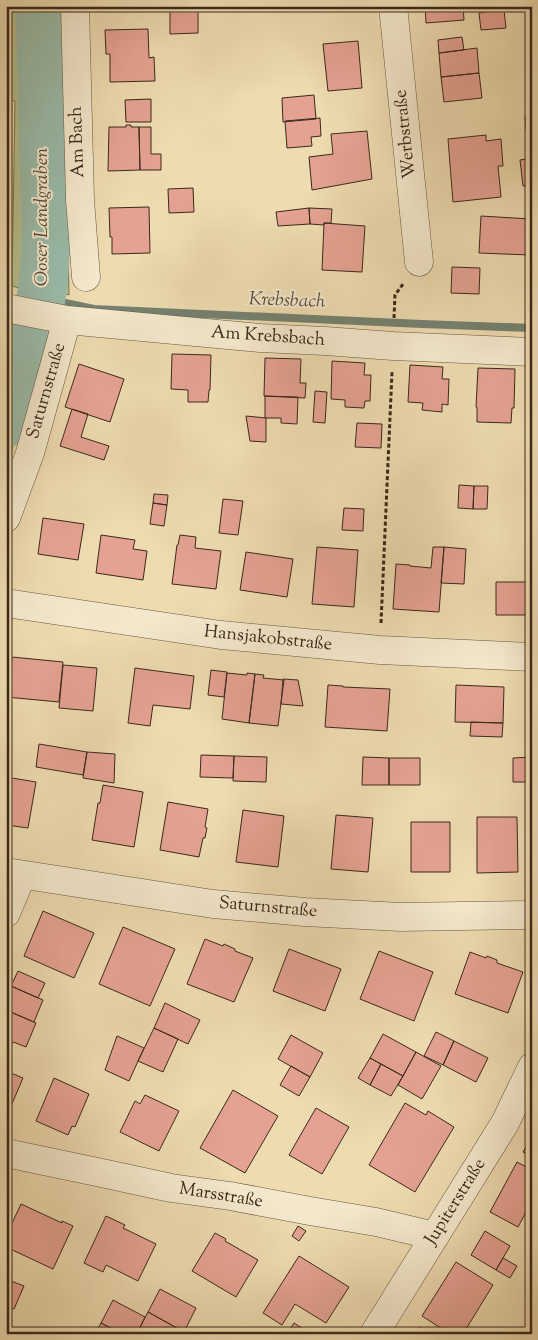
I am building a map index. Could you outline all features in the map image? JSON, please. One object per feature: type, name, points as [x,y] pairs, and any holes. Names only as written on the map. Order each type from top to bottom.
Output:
[{"type":"street","name":"Am Bach","points":[[75,6],[80,200],[86,277]]},
{"type":"street","name":"Werbstraße","points":[[393,6],[420,262]]},
{"type":"street","name":"Am Krebsbach","points":[[11,309],[57,319],[260,338],[532,352]]},
{"type":"street","name":"Saturnstraße","points":[[6,518],[30,453],[57,319]]},
{"type":"street","name":"Hansjakobstraße","points":[[6,603],[221,635],[380,650],[532,657]]},
{"type":"street","name":"Saturnstraße","points":[[14,873],[213,904],[305,912],[401,917],[532,915]]},
{"type":"street","points":[[6,913],[14,873]]},
{"type":"street","name":"Jupiterstraße","points":[[374,1334],[505,1123],[532,1067]]},
{"type":"street","name":"Marsstraße","points":[[6,1153],[171,1188],[230,1196],[376,1222],[436,1236]]},
{"type":"path","points":[[394,316],[395,295],[420,262]]},
{"type":"path","points":[[380,650],[393,346]]},
{"type":"green space","points":[[6,6],[30,6],[35,113],[33,292],[12,286],[15,101],[6,99]]},
{"type":"green space","points":[[50,6],[63,6],[69,295],[57,292],[52,280],[56,147]]},
{"type":"green space","points":[[11,327],[47,333],[6,469],[6,345]]},
{"type":"building","points":[[304,6],[354,6],[354,7],[305,11]]},
{"type":"building","points":[[425,6],[463,6],[464,20],[426,23]]},
{"type":"building","points":[[170,8],[198,8],[198,33],[170,34]]},
{"type":"building","points":[[504,10],[506,28],[481,30],[479,13]]},
{"type":"building","points":[[148,29],[149,58],[154,57],[155,81],[110,82],[110,54],[106,54],[105,30]]},
{"type":"building","points":[[462,37],[464,50],[439,53],[438,40]]},
{"type":"building","points":[[358,41],[362,88],[328,91],[323,44]]},
{"type":"building","points":[[477,48],[479,73],[441,77],[439,53]]},
{"type":"building","points":[[479,73],[482,98],[444,102],[441,77]]},
{"type":"building","points":[[314,95],[316,119],[283,122],[282,98]]},
{"type":"building","points":[[151,99],[151,122],[126,122],[125,100]]},
{"type":"building","points":[[532,116],[532,130],[526,131],[525,117]]},
{"type":"building","points":[[320,118],[321,136],[311,137],[312,146],[287,148],[285,121]]},
{"type":"building","points":[[126,125],[139,127],[140,170],[108,171],[109,127],[126,127]]},
{"type":"building","points":[[139,127],[151,127],[151,154],[161,154],[161,170],[140,170]]},
{"type":"building","points":[[367,131],[372,179],[312,190],[309,157],[333,154],[331,134]]},
{"type":"building","points":[[486,135],[486,141],[501,139],[503,166],[498,166],[501,197],[453,202],[448,139]]},
{"type":"building","points":[[532,158],[532,185],[523,186],[520,160]]},
{"type":"building","points":[[193,188],[194,212],[169,213],[168,189]]},
{"type":"building","points":[[149,207],[150,253],[112,254],[109,208]]},
{"type":"building","points":[[309,208],[310,224],[278,226],[276,212]]},
{"type":"building","points":[[309,208],[332,209],[331,223],[324,223],[324,225],[310,224]]},
{"type":"building","points":[[481,216],[531,219],[529,255],[479,253]]},
{"type":"building","points":[[324,223],[365,226],[362,272],[322,270]]},
{"type":"building","points":[[530,226],[532,226],[532,270],[528,270]]},
{"type":"building","points":[[452,267],[480,268],[479,294],[451,293]]},
{"type":"building","points":[[172,354],[211,355],[208,402],[188,402],[188,390],[171,389]]},
{"type":"building","points":[[265,358],[301,359],[300,383],[306,383],[305,398],[264,396]]},
{"type":"building","points":[[332,361],[365,363],[364,375],[371,375],[370,401],[365,401],[364,408],[345,407],[345,400],[331,399]]},
{"type":"building","points":[[79,364],[124,379],[110,422],[65,407]]},
{"type":"building","points":[[410,365],[443,367],[442,379],[449,379],[448,405],[442,404],[442,412],[422,410],[423,403],[408,402]]},
{"type":"building","points":[[478,368],[515,369],[514,408],[512,408],[511,423],[477,422]]},
{"type":"building","points":[[315,391],[327,392],[325,423],[313,422]]},
{"type":"building","points":[[265,396],[298,397],[297,424],[281,423],[281,418],[265,418]]},
{"type":"building","points":[[72,409],[88,414],[81,437],[109,446],[104,460],[60,446]]},
{"type":"building","points":[[246,416],[266,418],[266,442],[250,441]]},
{"type":"building","points":[[357,423],[382,424],[381,448],[355,447]]},
{"type":"building","points":[[459,485],[474,486],[473,509],[458,508]]},
{"type":"building","points":[[474,486],[488,486],[487,509],[473,509]]},
{"type":"building","points":[[154,494],[168,495],[167,505],[153,503]]},
{"type":"building","points":[[223,499],[243,501],[238,535],[219,533]]},
{"type":"building","points":[[153,503],[167,505],[164,526],[150,524]]},
{"type":"building","points":[[344,508],[364,509],[363,531],[342,530]]},
{"type":"building","points":[[43,518],[84,524],[78,560],[38,554]]},
{"type":"building","points":[[101,535],[135,540],[133,549],[147,551],[143,580],[96,573]]},
{"type":"building","points":[[180,535],[196,537],[195,548],[221,551],[216,589],[172,584]]},
{"type":"building","points":[[317,547],[358,550],[354,607],[312,604]]},
{"type":"building","points":[[433,547],[444,547],[439,612],[393,609],[396,564],[431,568]]},
{"type":"building","points":[[444,547],[466,549],[464,584],[441,583]]},
{"type":"building","points":[[246,552],[293,559],[287,597],[240,590]]},
{"type":"building","points":[[496,582],[532,582],[532,615],[496,615]]},
{"type":"building","points":[[12,657],[63,662],[59,702],[6,697],[6,662],[12,662]]},
{"type":"building","points":[[63,665],[97,668],[93,711],[59,708]]},
{"type":"building","points":[[135,668],[194,676],[190,709],[153,705],[150,726],[128,723]]},
{"type":"building","points":[[211,670],[227,672],[224,697],[208,695]]},
{"type":"building","points":[[227,673],[255,674],[249,723],[222,719]]},
{"type":"building","points":[[255,674],[264,675],[263,678],[284,680],[278,726],[249,723]]},
{"type":"building","points":[[283,679],[298,680],[303,706],[281,704]]},
{"type":"building","points":[[328,685],[390,689],[387,731],[325,727]]},
{"type":"building","points":[[456,685],[504,687],[503,723],[455,722]]},
{"type":"building","points":[[530,686],[532,686],[532,720],[529,720]]},
{"type":"building","points":[[471,722],[503,723],[502,737],[470,736]]},
{"type":"building","points":[[39,744],[87,752],[83,775],[36,767]]},
{"type":"building","points":[[87,752],[115,754],[114,783],[83,778]]},
{"type":"building","points":[[201,755],[234,756],[233,778],[200,777]]},
{"type":"building","points":[[234,756],[267,757],[266,782],[233,781]]},
{"type":"building","points":[[363,757],[389,758],[389,785],[362,785]]},
{"type":"building","points":[[532,757],[532,782],[513,782],[513,758]]},
{"type":"building","points":[[389,758],[420,758],[420,785],[389,785]]},
{"type":"building","points":[[6,777],[36,782],[28,828],[6,825]]},
{"type":"building","points":[[103,785],[143,792],[134,847],[92,840]]},
{"type":"building","points":[[168,802],[208,809],[205,827],[207,828],[199,857],[160,850]]},
{"type":"building","points":[[243,810],[284,816],[278,867],[236,862]]},
{"type":"building","points":[[336,815],[373,818],[368,872],[331,869]]},
{"type":"building","points":[[477,817],[517,817],[518,872],[477,873]]},
{"type":"building","points":[[411,822],[450,822],[450,872],[411,872]]},
{"type":"building","points":[[43,911],[94,933],[74,978],[24,956]]},
{"type":"building","points":[[123,927],[175,949],[150,1006],[99,984]]},
{"type":"building","points":[[205,939],[223,946],[224,944],[235,949],[235,951],[253,958],[234,1002],[187,984]]},
{"type":"building","points":[[289,949],[341,969],[325,1011],[273,991]]},
{"type":"building","points":[[379,951],[433,972],[414,1021],[360,999]]},
{"type":"building","points":[[470,952],[486,958],[487,956],[497,960],[497,963],[523,972],[508,1013],[455,994]]},
{"type":"building","points":[[18,971],[45,983],[38,998],[11,986]]},
{"type":"building","points":[[11,986],[43,1000],[34,1022],[6,1010],[6,997]]},
{"type":"building","points":[[165,1003],[200,1020],[188,1044],[154,1028]]},
{"type":"building","points":[[6,1010],[36,1023],[26,1047],[13,1042],[6,1058]]},
{"type":"building","points":[[154,1028],[178,1039],[163,1072],[138,1061]]},
{"type":"building","points":[[436,1032],[454,1041],[443,1065],[424,1056]]},
{"type":"building","points":[[383,1034],[416,1052],[403,1076],[370,1058]]},
{"type":"building","points":[[291,1035],[323,1053],[310,1077],[278,1059]]},
{"type":"building","points":[[117,1036],[144,1048],[129,1081],[105,1070]]},
{"type":"building","points":[[454,1041],[488,1058],[476,1082],[443,1065]]},
{"type":"building","points":[[416,1052],[441,1066],[422,1099],[398,1085]]},
{"type":"building","points":[[370,1058],[381,1064],[370,1085],[358,1078]]},
{"type":"building","points":[[381,1064],[403,1076],[391,1096],[370,1085]]},
{"type":"building","points":[[291,1066],[310,1077],[299,1096],[280,1085]]},
{"type":"building","points":[[6,1071],[23,1078],[6,1118]]},
{"type":"building","points":[[54,1078],[89,1094],[75,1127],[72,1126],[68,1135],[36,1121]]},
{"type":"building","points":[[233,1090],[278,1116],[245,1173],[200,1148]]},
{"type":"building","points":[[145,1095],[179,1111],[159,1151],[120,1132],[135,1101],[140,1104]]},
{"type":"building","points":[[405,1103],[426,1115],[428,1111],[454,1127],[415,1192],[369,1165]]},
{"type":"building","points":[[316,1108],[349,1127],[322,1174],[289,1155]]},
{"type":"building","points":[[532,1137],[532,1157],[523,1152]]},
{"type":"building","points":[[517,1162],[532,1170],[532,1201],[518,1227],[490,1212]]},
{"type":"building","points":[[21,1204],[62,1223],[62,1221],[73,1226],[53,1269],[6,1247],[6,1236]]},
{"type":"building","points":[[106,1216],[125,1225],[123,1228],[156,1244],[138,1281],[106,1265],[103,1272],[84,1263]]},
{"type":"building","points":[[298,1226],[306,1231],[299,1241],[292,1236]]},
{"type":"building","points":[[485,1231],[510,1246],[496,1270],[471,1255]]},
{"type":"building","points":[[215,1233],[258,1260],[236,1297],[192,1271]]},
{"type":"building","points":[[299,1256],[349,1287],[326,1323],[295,1304],[282,1325],[263,1313]]},
{"type":"building","points":[[503,1258],[517,1266],[510,1278],[496,1270]]},
{"type":"building","points":[[456,1262],[493,1285],[463,1334],[450,1334],[422,1316]]},
{"type":"building","points":[[6,1279],[24,1286],[14,1309],[6,1306]]},
{"type":"building","points":[[160,1289],[196,1308],[184,1332],[148,1312]]},
{"type":"building","points":[[113,1300],[145,1317],[137,1334],[122,1334],[101,1323]]},
{"type":"building","points":[[148,1312],[177,1328],[174,1334],[137,1333]]},
{"type":"building","points":[[101,1323],[122,1334],[95,1334]]},
{"type":"building","points":[[294,1323],[311,1334],[287,1334]]},
{"type":"building","points":[[419,1327],[431,1334],[415,1334]]},
{"type":"waterway","name":"Ooser Landgraben","points":[[6,423],[35,330],[44,274],[46,233],[40,6]]},
{"type":"waterway","name":"Krebsbach","points":[[41,298],[94,309],[532,328]]}]
